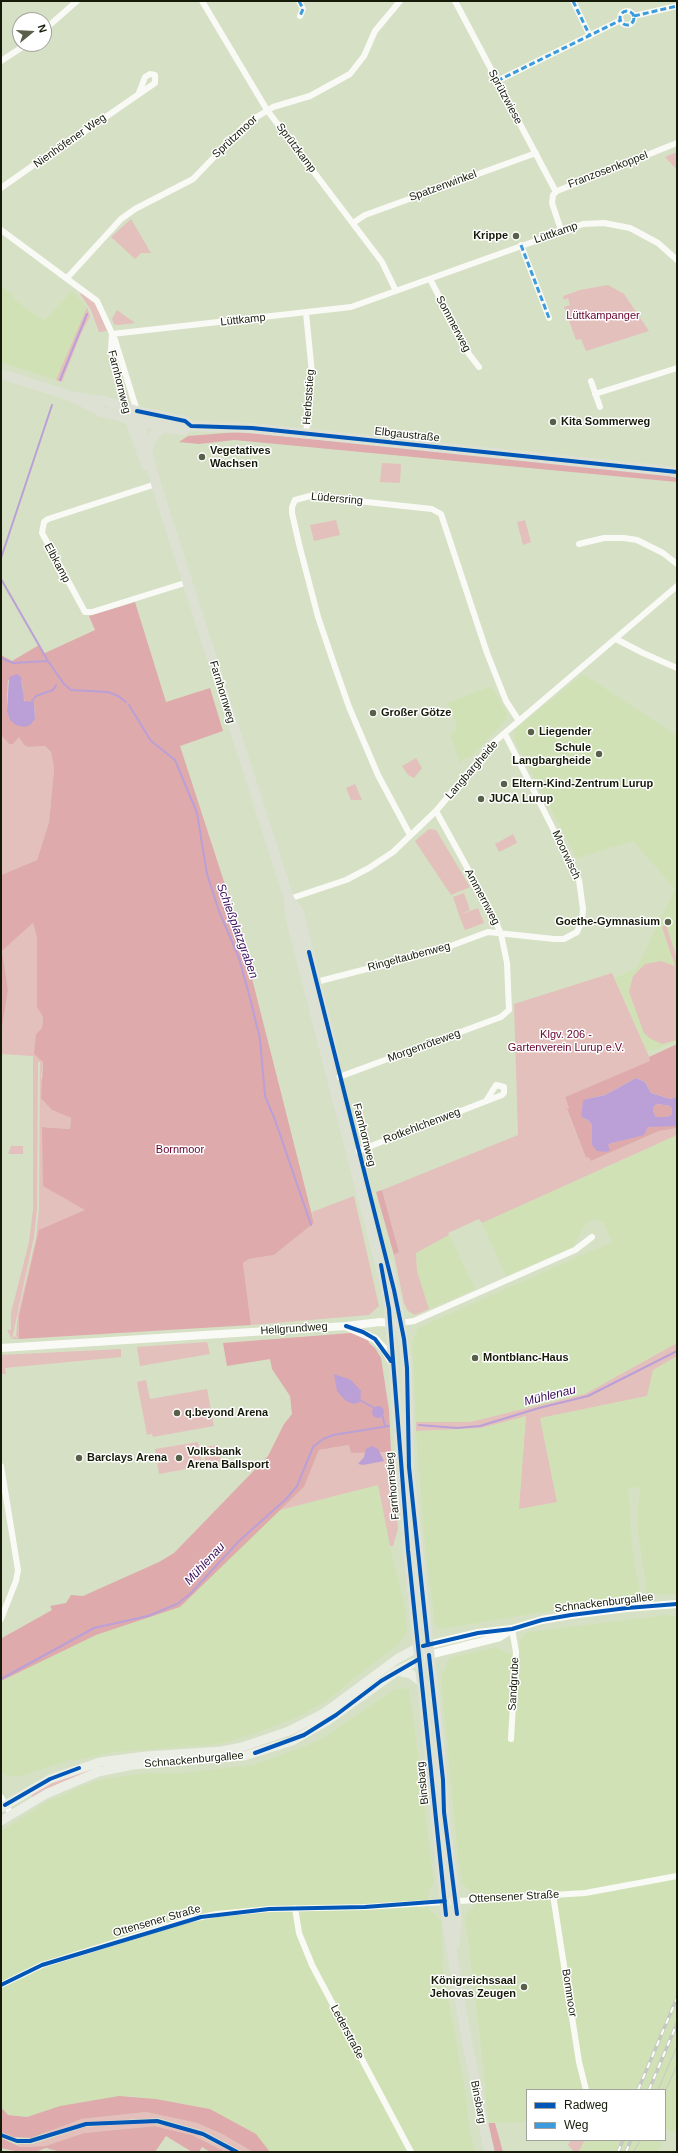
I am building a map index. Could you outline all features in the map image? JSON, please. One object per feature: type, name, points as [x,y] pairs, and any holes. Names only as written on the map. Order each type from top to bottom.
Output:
[{"type":"main road","name":"Elbgaustraße","points":[[1,374],[74,397],[104,401],[137,411],[185,421],[191,426]]},
{"type":"main road","name":"Elbgaustraße","points":[[74,397],[102,412],[163,428],[184,430],[191,426],[252,428],[677,472]]},
{"type":"main road","name":"Farnhornweg","points":[[126,408],[146,464],[156,484]]},
{"type":"main road","name":"Farnhornweg","points":[[137,411],[156,484],[289,899],[290,916],[380,1260],[395,1323]]},
{"type":"main road","points":[[147,450],[150,440],[163,428]]},
{"type":"main road","name":"Farnhornweg","points":[[289,899],[300,913],[339,1077],[393,1284],[395,1323]]},
{"type":"main road","name":"Farnhornstieg","points":[[395,1323],[394,1366],[401,1479],[417,1648]]},
{"type":"main road","name":"Farnhornstieg","points":[[395,1323],[407,1368],[409,1467],[428,1645]]},
{"type":"main road","name":"Schnackenburgallee","points":[[2,1803],[50,1779],[94,1763],[124,1758],[222,1751],[242,1747],[289,1731],[324,1713],[386,1666],[417,1648],[428,1645]]},
{"type":"main road","name":"Binsbarg","points":[[428,1645],[443,1780],[444,1812],[456,1901],[457,1919],[454,1957]]},
{"type":"main road","name":"Binsbarg","points":[[417,1648],[445,1901],[467,2042],[489,2152]]},
{"type":"main road","name":"Schnackenburgallee","points":[[1,1821],[62,1786],[98,1772],[133,1765],[230,1758],[278,1746],[321,1726],[397,1671],[418,1659],[429,1655]]},
{"type":"main road","points":[[397,1671],[411,1674],[421,1682]]},
{"type":"street","points":[[52,23],[77,1]]},
{"type":"street","name":"Sprützkamp","points":[[202,1],[267,110],[382,262],[396,291]]},
{"type":"street","points":[[299,1],[303,9],[300,16]]},
{"type":"street","name":"Sprützmoor","points":[[67,278],[121,219],[135,209],[193,179],[247,123],[267,110],[310,96],[350,74],[364,56],[375,31],[389,12],[400,1]]},
{"type":"street","name":"Sprützwiese","points":[[455,1],[556,192]]},
{"type":"street","points":[[572,1],[590,36]]},
{"type":"street","points":[[634,16],[677,6]]},
{"type":"street","points":[[621,20],[622,13],[626,11],[631,12],[634,16]]},
{"type":"street","points":[[621,20],[624,24],[629,24],[633,21],[634,16]]},
{"type":"street","points":[[497,81],[621,20]]},
{"type":"street","points":[[1,61],[15,52]]},
{"type":"street","name":"Nienhöfener Weg","points":[[1,188],[140,93]]},
{"type":"street","name":"Franzosenkoppel","points":[[561,230],[552,203],[556,192],[677,143]]},
{"type":"street","name":"Spatzenwinkel","points":[[353,223],[365,215],[536,153]]},
{"type":"street","name":"Lüttkamp","points":[[112,334],[351,307],[561,230],[590,223],[621,226],[647,236],[662,246],[677,260]]},
{"type":"street","points":[[1,230],[98,301],[112,334]]},
{"type":"street","name":"Lüttkamp","points":[[521,245],[549,318]]},
{"type":"street","name":"Sommerweg","points":[[430,279],[469,354],[479,368]]},
{"type":"street","name":"Herbststieg","points":[[306,312],[312,373],[306,433]]},
{"type":"street","name":"Farnhornweg","points":[[112,334],[111,349],[126,408]]},
{"type":"street","name":"Farnhornweg","points":[[112,334],[132,391],[137,411]]},
{"type":"street","points":[[595,394],[677,368]]},
{"type":"street","points":[[590,381],[600,407]]},
{"type":"street","name":"Elbkamp","points":[[156,484],[48,519],[41,528],[46,542],[84,612],[92,612],[188,582]]},
{"type":"street","name":"Lüdersring","points":[[410,835],[378,775],[334,667],[319,621],[298,544],[292,513],[292,507],[295,500],[310,496],[432,509],[441,514],[487,653],[506,701],[519,721]]},
{"type":"street","points":[[579,544],[604,538],[630,539],[646,544],[663,553],[677,564]]},
{"type":"street","name":"Langbargheide","points":[[289,899],[333,885],[364,871],[382,860],[436,811],[493,743],[677,586]]},
{"type":"street","points":[[616,639],[642,653],[677,668]]},
{"type":"street","name":"Moorwisch","points":[[501,934],[564,938],[571,936],[580,927],[583,909],[582,894],[573,866],[505,734]]},
{"type":"street","name":"Ammernweg","points":[[436,811],[491,911],[501,934],[507,963],[510,1002],[508,1014]]},
{"type":"street","name":"Ringeltaubenweg","points":[[316,982],[437,951],[488,932],[501,934]]},
{"type":"street","name":"Morgenröteweg","points":[[339,1077],[501,1018],[508,1014]]},
{"type":"street","name":"Rotkehlchenweg","points":[[358,1151],[486,1100]]},
{"type":"street","name":"Hellgrundweg","points":[[1,1348],[346,1326],[380,1322],[414,1322],[570,1252],[592,1237]]},
{"type":"street","points":[[346,1326],[363,1332],[375,1339],[385,1350],[394,1366]]},
{"type":"street","points":[[1,1466],[18,1570],[16,1581],[1,1619]]},
{"type":"street","name":"Schnackenburgallee","points":[[428,1645],[478,1633],[512,1629],[542,1620],[592,1612],[677,1604]]},
{"type":"street","name":"Schnackenburgallee","points":[[429,1655],[500,1637],[512,1629]]},
{"type":"street","name":"Sandgrube","points":[[511,1738],[516,1652],[512,1629]]},
{"type":"street","points":[[2,1803],[11,1814]]},
{"type":"street","name":"Ottensener Straße","points":[[1,1985],[42,1966],[186,1920],[217,1914],[295,1908],[365,1907],[445,1901],[554,1896],[586,1893],[677,1876]]},
{"type":"street","name":"Bornmoor","points":[[554,1896],[579,2062],[586,2089]]},
{"type":"street","name":"Lederstraße","points":[[295,1908],[299,1933],[312,1965],[411,2152]]},
{"type":"shaded area","points":[[1,286],[14,295],[12,298],[44,321],[72,291],[87,307],[56,380],[1,362]]},
{"type":"shaded area","points":[[17,674],[21,677],[24,701],[34,702],[35,719],[30,725],[24,727],[16,725],[10,720],[7,711],[9,677]]},
{"type":"shaded area","name":"Schule Langbargheide","points":[[583,674],[677,736],[677,1041],[655,1050],[646,1051],[615,978],[637,968],[675,889],[633,841],[577,858],[514,740],[515,729]]},
{"type":"shaded area","points":[[492,686],[507,714],[506,719],[472,756],[465,758],[460,763],[450,734],[455,732],[457,725],[447,703]]},
{"type":"shaded area","points":[[636,1078],[645,1082],[651,1093],[670,1099],[677,1097],[677,1126],[648,1127],[644,1135],[612,1143],[608,1145],[610,1150],[607,1152],[597,1151],[592,1145],[592,1125],[588,1120],[581,1117],[583,1101],[605,1095]],"holes":[[[658,1104],[670,1106],[672,1109],[672,1114],[667,1117],[656,1117],[653,1111],[654,1106]]]},
{"type":"shaded area","points":[[677,1135],[677,1343],[585,1394],[470,1422],[416,1422],[412,1342],[418,1328],[612,1242],[604,1223],[596,1219],[586,1223],[573,1247],[506,1276],[482,1223]]},
{"type":"shaded area","points":[[449,1235],[475,1289],[429,1309],[417,1271],[416,1253]]},
{"type":"shaded area","points":[[677,1356],[677,1594],[647,1594],[638,1531],[637,1511],[641,1486],[628,1489],[632,1545],[640,1596],[441,1629],[435,1624],[424,1535],[416,1431],[481,1428],[526,1416],[519,1509],[557,1502],[540,1418],[646,1396],[653,1370]]},
{"type":"shaded area","points":[[334,1374],[351,1380],[361,1391],[360,1402],[354,1404],[346,1401],[337,1391]]},
{"type":"shaded area","points":[[376,1406],[380,1406],[384,1412],[380,1418],[376,1418],[372,1414],[372,1410]]},
{"type":"shaded area","points":[[372,1446],[378,1449],[384,1461],[363,1465],[358,1464],[364,1457],[366,1449]]},
{"type":"shaded area","points":[[378,1485],[390,1546],[405,1606],[407,1631],[399,1643],[327,1700],[298,1717],[227,1742],[210,1745],[113,1752],[83,1759],[70,1760],[21,1776],[8,1776],[2,1773],[1,1681],[96,1635],[180,1607],[280,1510]]},
{"type":"shaded area","points":[[668,1615],[677,1617],[677,2132],[667,2130],[666,2132],[666,2089],[526,2089],[526,2122],[488,2123],[484,2072],[465,1916],[474,1906],[470,1891],[462,1883],[457,1849],[441,1677],[450,1658],[497,1647],[508,1654],[519,1654],[520,1641],[523,1635],[529,1632]]},
{"type":"shaded area","points":[[409,1688],[434,1883],[428,1892],[429,1909],[441,1920],[443,1967],[467,2103],[469,2126],[475,2152],[270,2152],[265,2146],[203,2107],[131,2096],[60,2106],[27,2117],[8,2115],[1,2107],[1,1831],[43,1804],[85,1785],[103,1779],[147,1773],[183,1773],[253,1765],[306,1746],[325,1737],[393,1690]]},
{"type":"shaded area","points":[[570,2141],[663,2141],[658,2152],[574,2152],[568,2145]]},
{"type":"green space","points":[[677,152],[677,170],[665,157]]},
{"type":"green space","points":[[131,219],[151,253],[141,253],[135,259],[111,237]]},
{"type":"green space","name":"Lüttkampanger","points":[[608,285],[624,294],[649,331],[586,351],[581,339],[576,340],[564,307],[570,305],[568,298],[564,300],[563,296],[580,290]]},
{"type":"green space","points":[[82,292],[97,305],[107,331],[99,332],[91,310],[80,294]]},
{"type":"green space","points":[[87,307],[90,316],[80,336],[62,382],[56,380]]},
{"type":"green space","points":[[117,310],[135,323],[114,324],[112,319]]},
{"type":"green space","points":[[238,432],[654,472],[677,478],[677,482],[234,440],[199,444],[179,442],[188,436]]},
{"type":"green space","points":[[382,463],[401,464],[400,483],[380,482]]},
{"type":"green space","points":[[336,520],[340,535],[314,541],[310,525]]},
{"type":"green space","points":[[525,520],[531,542],[523,545],[517,522]]},
{"type":"green space","name":"Bornmoor","points":[[135,602],[166,702],[210,688],[223,731],[180,746],[240,931],[314,1223],[274,1255],[249,1259],[243,1263],[251,1325],[19,1339],[19,1316],[39,1230],[85,1210],[43,1186],[42,1127],[70,1129],[71,1118],[52,1110],[41,1098],[43,1062],[34,1054],[36,1034],[42,1028],[43,1017],[37,1007],[37,938],[33,923],[2,951],[8,990],[1,1035],[1,875],[37,860],[49,822],[54,769],[51,752],[45,746],[28,747],[24,745],[19,737],[13,744],[9,744],[1,735],[1,655],[12,661],[39,645],[45,653],[95,630],[89,616]],"holes":[[[8,680],[22,681],[23,699],[26,702],[34,702],[35,719],[9,718],[7,702]]]},
{"type":"green space","points":[[1,735],[9,744],[13,743],[19,737],[24,745],[28,747],[45,746],[51,752],[54,769],[49,822],[37,860],[1,875]]},
{"type":"green space","points":[[416,758],[422,768],[414,778],[408,775],[402,766]]},
{"type":"green space","points":[[355,784],[362,800],[351,800],[346,788]]},
{"type":"green space","points":[[429,829],[436,830],[470,887],[451,895],[415,841]]},
{"type":"green space","points":[[513,834],[517,843],[499,852],[495,844]]},
{"type":"green space","points":[[464,893],[470,910],[459,915],[453,897]]},
{"type":"green space","points":[[478,908],[484,923],[465,930],[459,915]]},
{"type":"green space","points":[[33,923],[37,938],[37,1007],[43,1017],[42,1028],[36,1034],[43,1062],[41,1077],[52,1110],[71,1118],[70,1129],[42,1127],[85,1210],[19,1316],[19,1339],[16,1335],[18,1315],[36,1238],[39,1209],[40,1062],[38,1062],[37,1209],[34,1237],[12,1339],[7,1330],[11,1330],[11,1313],[29,1242],[33,1209],[33,1056],[1,1054],[1,1035],[8,990],[2,951]]},
{"type":"green space","points":[[666,925],[677,958],[677,1040],[662,1044],[649,1038],[644,1033],[629,992],[633,976],[645,964],[661,961],[675,966],[662,927]]},
{"type":"green space","name":"Klgv. 206 - Gartenverein Lurup e.V.","points":[[612,973],[651,1061],[565,1097],[569,1108],[567,1110],[586,1158],[588,1157],[591,1161],[659,1131],[677,1128],[677,1135],[482,1223],[479,1219],[448,1233],[449,1235],[416,1253],[417,1271],[429,1309],[415,1315],[408,1311],[404,1303],[394,1255],[399,1252],[382,1190],[518,1135],[514,1004]]},
{"type":"green space","points":[[677,1044],[677,1097],[670,1099],[651,1093],[645,1082],[636,1078],[605,1095],[586,1099],[581,1117],[588,1120],[592,1125],[603,1151],[607,1152],[608,1145],[644,1134],[648,1127],[666,1125],[677,1126],[677,1128],[659,1131],[591,1161],[588,1157],[586,1158],[567,1109],[569,1108],[565,1097],[650,1061],[649,1057]]},
{"type":"green space","points":[[658,1104],[670,1106],[672,1109],[672,1114],[667,1117],[656,1117],[653,1111],[654,1106]]},
{"type":"green space","points":[[11,1146],[23,1146],[23,1154],[8,1154]]},
{"type":"green space","points":[[382,1190],[399,1252],[394,1255],[376,1192]]},
{"type":"green space","points":[[354,1196],[379,1306],[369,1315],[251,1325],[243,1263],[249,1259],[274,1255],[314,1223],[312,1212]]},
{"type":"green space","points":[[351,1333],[368,1339],[369,1343],[375,1348],[381,1358],[389,1410],[391,1452],[351,1453],[349,1445],[319,1450],[304,1487],[180,1607],[96,1635],[1,1681],[2,1638],[52,1610],[50,1606],[66,1603],[71,1595],[83,1596],[159,1562],[174,1553],[268,1456],[284,1424],[292,1414],[290,1396],[272,1369],[270,1359],[227,1366],[223,1343]]},
{"type":"green space","points":[[207,1342],[210,1354],[140,1366],[137,1347]]},
{"type":"green space","points":[[677,1343],[677,1356],[653,1370],[647,1396],[540,1418],[557,1502],[519,1509],[526,1416],[481,1428],[416,1431],[416,1422],[470,1422],[585,1394]]},
{"type":"green space","points":[[121,1349],[121,1357],[5,1368],[6,1374],[1,1374],[1,1355]]},
{"type":"green space","name":"q.beyond Arena","points":[[146,1380],[150,1399],[207,1389],[214,1426],[153,1437],[152,1434],[147,1435],[137,1382]]},
{"type":"green space","name":"Volksbank Arena Ballsport","points":[[198,1442],[203,1466],[159,1474],[155,1449]]},
{"type":"green space","points":[[218,1445],[221,1462],[206,1465],[203,1447]]},
{"type":"green space","points":[[350,1445],[351,1453],[391,1452],[398,1529],[393,1546],[390,1546],[378,1485],[280,1510],[304,1487],[319,1450]]},
{"type":"green space","points":[[284,1737],[243,1752],[84,1773],[32,1797],[30,1793],[51,1782],[98,1766],[191,1756]]},
{"type":"green space","points":[[119,2096],[156,2099],[210,2109],[256,2134],[270,2152],[253,2152],[222,2134],[197,2123],[146,2112],[82,2119],[31,2138],[13,2137],[1,2132],[1,2107],[8,2115],[27,2117],[60,2106]]},
{"type":"green space","points":[[146,2112],[197,2123],[222,2134],[253,2152],[243,2152],[204,2131],[158,2118],[85,2122],[42,2135],[82,2119]]},
{"type":"green space","points":[[149,2123],[174,2127],[198,2135],[232,2152],[226,2152],[192,2135],[155,2126],[84,2133],[45,2146],[21,2147],[17,2144],[33,2144],[85,2127]]},
{"type":"green space","points":[[488,2123],[495,2123],[503,2152],[495,2152]]},
{"type":"green space","points":[[155,2126],[192,2135],[226,2152],[210,2152],[202,2147],[199,2152],[192,2152],[166,2136],[155,2152],[72,2152],[57,2151],[46,2148],[35,2152],[19,2152],[1,2148],[1,2138],[21,2147],[45,2146],[84,2133]]},
{"type":"green space","points":[[570,2141],[584,2141],[578,2152],[574,2152],[568,2145]]},
{"type":"waterway","points":[[60,380],[87,314]]},
{"type":"waterway","points":[[1,558],[52,405]]},
{"type":"waterway","points":[[1,579],[48,661]]},
{"type":"waterway","name":"Schießplatzgraben","points":[[1,658],[13,663],[48,661],[64,684],[71,690],[108,692],[118,696],[126,702]]},
{"type":"waterway","points":[[32,701],[36,696],[53,690],[56,685]]},
{"type":"waterway","name":"Schießplatzgraben","points":[[129,705],[151,741],[175,760],[197,813],[207,874],[219,911],[239,958],[260,1039],[265,1096],[275,1120],[311,1225]]},
{"type":"waterway","name":"Mühlenau","points":[[419,1425],[457,1428],[480,1426],[539,1408],[588,1396],[677,1351]]},
{"type":"waterway","points":[[360,1400],[374,1408]]},
{"type":"waterway","points":[[382,1414],[385,1426]]},
{"type":"waterway","name":"Mühlenau","points":[[1,1679],[94,1628],[148,1616],[177,1604],[190,1594],[239,1541],[286,1499],[297,1486],[313,1447],[323,1439],[333,1435],[389,1426]]},
{"type":"tram line","points":[[658,2089],[677,2046]]},
{"type":"tram line","points":[[666,2090],[677,2065]]},
{"type":"tram line","points":[[633,2152],[640,2141]]},
{"type":"railway","points":[[638,2089],[677,1998]]},
{"type":"railway","points":[[649,2089],[677,2023]]},
{"type":"railway","points":[[618,2152],[623,2141]]},
{"type":"railway","points":[[626,2152],[631,2141]]},
{"type":"marked path","points":[[299,1],[303,9],[300,16]]},
{"type":"marked path","points":[[573,1],[590,36]]},
{"type":"marked path","points":[[634,16],[677,6]]},
{"type":"marked path","points":[[627,11],[632,13],[634,18],[632,23],[627,25],[622,23],[620,18],[622,13],[627,11]]},
{"type":"marked path","points":[[497,81],[621,20]]},
{"type":"marked path","points":[[521,245],[549,318]]},
{"type":"cycle path","points":[[137,411],[185,421],[191,426],[252,428],[677,472]]},
{"type":"cycle path","points":[[309,952],[394,1290],[404,1339],[407,1368],[409,1467],[428,1645]]},
{"type":"cycle path","points":[[381,1265],[389,1309],[408,1550],[446,1915]]},
{"type":"cycle path","points":[[346,1326],[363,1332],[375,1339],[391,1361]]},
{"type":"cycle path","points":[[423,1646],[478,1633],[512,1629],[542,1620],[571,1615],[677,1604]]},
{"type":"cycle path","points":[[429,1655],[443,1780],[444,1812],[457,1914]]},
{"type":"cycle path","points":[[255,1753],[304,1735],[336,1715],[381,1681],[419,1659]]},
{"type":"cycle path","points":[[5,1805],[50,1779],[79,1768]]},
{"type":"cycle path","points":[[1,1985],[42,1965],[201,1917],[269,1909],[365,1907],[445,1901]]},
{"type":"cycle path","points":[[1,2135],[17,2141],[30,2141],[86,2124],[157,2121],[203,2134],[237,2152]]},
{"type":"place","name":"Krippe","points":[[516,236]]},
{"type":"place","name":"Kita Sommerweg","points":[[553,422]]},
{"type":"place","name":"Vegetatives Wachsen","points":[[202,457]]},
{"type":"place","name":"Großer Götze","points":[[373,713]]},
{"type":"place","name":"Liegender","points":[[531,732]]},
{"type":"place","name":"Schule Langbargheide","points":[[599,754]]},
{"type":"place","name":"Eltern-Kind-Zentrum Lurup","points":[[504,784]]},
{"type":"place","name":"JUCA Lurup","points":[[481,799]]},
{"type":"place","name":"Goethe-Gymnasium","points":[[668,922]]},
{"type":"place","name":"Montblanc-Haus","points":[[475,1358]]},
{"type":"place","name":"q.beyond Arena","points":[[177,1413]]},
{"type":"place","name":"Barclays Arena","points":[[79,1458]]},
{"type":"place","name":"Volksbank Arena Ballsport","points":[[179,1458]]},
{"type":"place","name":"Königreichssaal Jehovas Zeugen","points":[[524,1987]]}]
